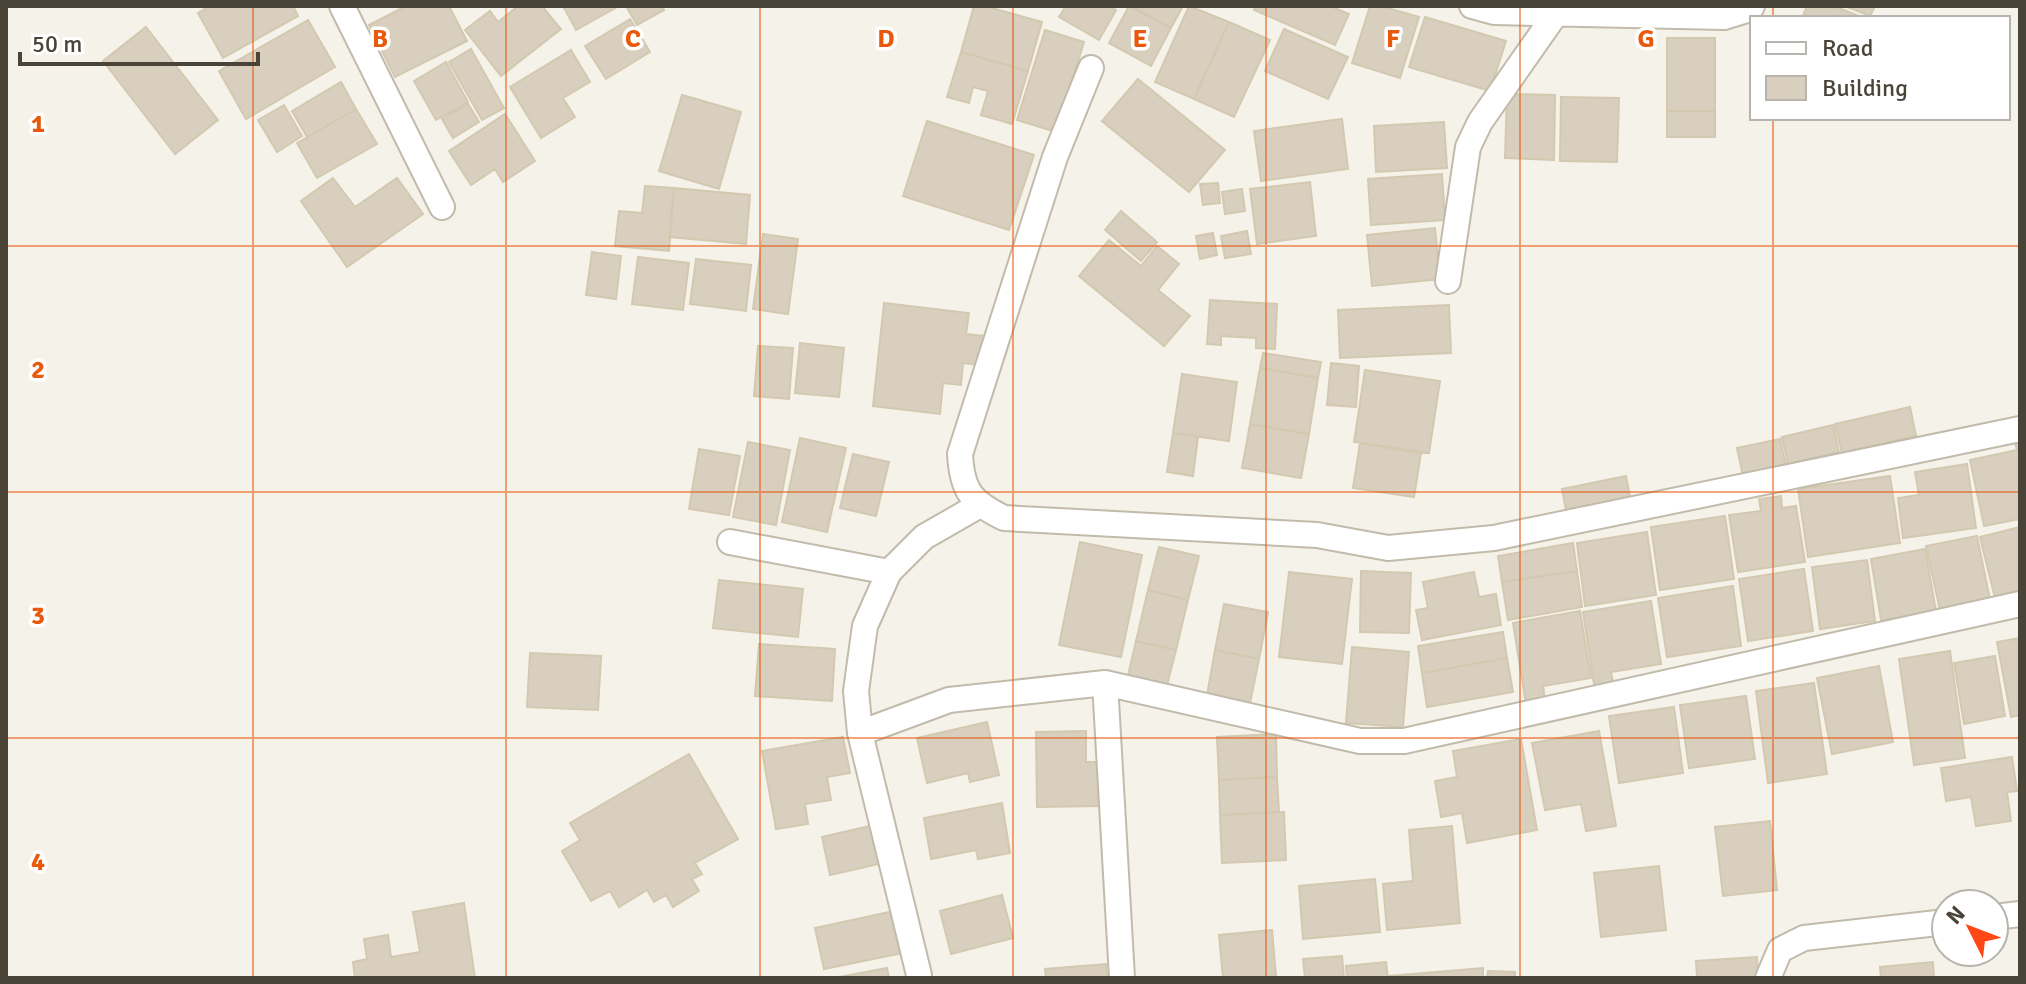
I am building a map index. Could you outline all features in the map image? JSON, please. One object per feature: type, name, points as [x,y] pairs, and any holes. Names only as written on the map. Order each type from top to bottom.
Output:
[{"type":"street","points":[[342,6],[442,207]]},
{"type":"street","points":[[1472,6],[1494,12],[1724,17],[1752,6]]},
{"type":"street","points":[[1448,281],[1468,147],[1480,122],[1557,12]]},
{"type":"street","points":[[1091,68],[1055,157],[960,454],[961,478],[978,506],[1004,518],[1317,535],[1388,548],[1438,546],[1494,538],[2020,429]]},
{"type":"street","points":[[919,975],[860,733],[856,691],[865,626],[889,572],[924,537],[978,506]]},
{"type":"street","points":[[730,542],[889,572]]},
{"type":"street","points":[[860,733],[949,700],[1105,683],[1360,741],[1404,741],[2020,604]]},
{"type":"street","points":[[1105,683],[1122,978]]},
{"type":"street","points":[[1768,978],[1780,950],[1804,938],[1930,924]]},
{"type":"building","points":[[210,6],[293,6],[298,16],[223,58],[198,13]]},
{"type":"building","points":[[406,6],[449,6],[467,41],[395,77],[369,25]]},
{"type":"building","points":[[518,6],[542,6],[561,29],[501,76],[465,30],[490,11],[498,22]]},
{"type":"building","points":[[563,6],[619,6],[576,30]]},
{"type":"building","points":[[626,6],[662,6],[664,10],[637,25]]},
{"type":"building","points":[[974,6],[985,6],[1042,22],[1028,71],[961,52]]},
{"type":"building","points":[[1066,6],[1109,6],[1116,10],[1099,40],[1059,17]]},
{"type":"building","points":[[1129,6],[1171,28],[1151,66],[1109,43]]},
{"type":"building","points":[[1131,6],[1183,6],[1171,28]]},
{"type":"building","points":[[1189,6],[1229,22],[1194,99],[1155,82]]},
{"type":"building","points":[[1256,6],[1330,6],[1349,14],[1335,45],[1254,10]]},
{"type":"building","points":[[1370,6],[1381,6],[1419,17],[1400,78],[1352,63]]},
{"type":"building","points":[[1807,6],[1834,6],[1859,16],[1803,16]]},
{"type":"building","points":[[1845,6],[1875,6],[1870,16]]},
{"type":"building","points":[[1425,17],[1506,41],[1490,91],[1409,67]]},
{"type":"building","points":[[630,19],[650,52],[606,79],[585,46]]},
{"type":"building","points":[[308,20],[335,67],[246,119],[219,71]]},
{"type":"building","points":[[1229,22],[1270,40],[1234,117],[1194,99]]},
{"type":"building","points":[[146,27],[218,120],[175,154],[103,61]]},
{"type":"building","points":[[1284,29],[1348,57],[1328,99],[1265,71]]},
{"type":"building","points":[[1045,30],[1084,42],[1056,132],[1017,120]]},
{"type":"building","points":[[1667,38],[1715,38],[1715,111],[1667,111]]},
{"type":"building","points":[[471,49],[504,108],[482,120],[449,62]]},
{"type":"building","points":[[571,50],[590,82],[563,98],[575,117],[541,138],[510,87]]},
{"type":"building","points":[[961,52],[1028,71],[1012,124],[981,115],[988,91],[973,87],[969,103],[947,97]]},
{"type":"building","points":[[446,62],[468,102],[436,120],[414,81]]},
{"type":"building","points":[[1138,79],[1225,150],[1189,192],[1102,121]]},
{"type":"building","points":[[341,82],[356,109],[307,137],[292,111]]},
{"type":"building","points":[[1507,94],[1555,95],[1554,160],[1505,158]]},
{"type":"building","points":[[682,95],[741,112],[719,189],[659,171]]},
{"type":"building","points":[[1561,97],[1619,98],[1617,162],[1560,161]]},
{"type":"building","points":[[468,104],[479,122],[453,138],[442,119]]},
{"type":"building","points":[[284,105],[302,136],[277,152],[258,120]]},
{"type":"building","points":[[356,109],[377,144],[317,178],[297,143]]},
{"type":"building","points":[[1667,111],[1715,111],[1715,137],[1667,137]]},
{"type":"building","points":[[505,114],[535,161],[503,182],[495,169],[471,185],[449,151]]},
{"type":"building","points":[[1342,119],[1348,169],[1261,181],[1254,131]]},
{"type":"building","points":[[927,121],[1034,155],[1009,230],[903,196]]},
{"type":"building","points":[[1444,122],[1447,168],[1376,172],[1374,126]]},
{"type":"building","points":[[1442,174],[1445,220],[1371,225],[1368,179]]},
{"type":"building","points":[[333,178],[355,207],[397,178],[423,214],[347,267],[301,201]]},
{"type":"building","points":[[1310,182],[1316,236],[1257,244],[1250,189]]},
{"type":"building","points":[[1218,183],[1220,203],[1203,205],[1200,184]]},
{"type":"building","points":[[645,186],[674,188],[669,251],[615,246],[619,211],[642,213]]},
{"type":"building","points":[[674,188],[750,195],[746,244],[669,237]]},
{"type":"building","points":[[1242,189],[1245,211],[1225,214],[1222,192]]},
{"type":"building","points":[[1121,211],[1157,242],[1141,261],[1105,230]]},
{"type":"building","points":[[1435,228],[1440,279],[1372,286],[1367,235]]},
{"type":"building","points":[[1247,231],[1251,254],[1225,258],[1221,236]]},
{"type":"building","points":[[1213,233],[1217,255],[1200,259],[1196,236]]},
{"type":"building","points":[[763,234],[798,239],[788,314],[753,309]]},
{"type":"building","points":[[1109,240],[1141,266],[1157,246],[1179,264],[1158,290],[1190,316],[1164,346],[1079,276]]},
{"type":"building","points":[[592,252],[621,256],[616,299],[586,295]]},
{"type":"building","points":[[638,257],[689,263],[683,310],[632,304]]},
{"type":"building","points":[[696,259],[751,265],[746,311],[690,304]]},
{"type":"building","points":[[1210,300],[1277,304],[1275,349],[1256,348],[1256,338],[1221,336],[1221,345],[1207,344]]},
{"type":"building","points":[[884,303],[969,313],[966,334],[985,336],[981,365],[963,363],[961,385],[943,383],[940,414],[873,406]]},
{"type":"building","points":[[1449,305],[1451,353],[1340,358],[1338,310]]},
{"type":"building","points":[[800,343],[844,348],[839,397],[795,393]]},
{"type":"building","points":[[758,346],[793,348],[789,399],[754,396]]},
{"type":"building","points":[[1263,353],[1321,362],[1318,378],[1260,368]]},
{"type":"building","points":[[1331,363],[1359,366],[1356,407],[1327,405]]},
{"type":"building","points":[[1260,368],[1318,378],[1309,434],[1250,424]]},
{"type":"building","points":[[1365,370],[1440,381],[1429,453],[1354,442]]},
{"type":"building","points":[[1182,374],[1237,382],[1229,441],[1173,433]]},
{"type":"building","points":[[1910,407],[1916,436],[1842,453],[1835,424]]},
{"type":"building","points":[[1250,424],[1309,434],[1301,478],[1242,468]]},
{"type":"building","points":[[1833,425],[1839,452],[1788,464],[1782,437]]},
{"type":"building","points":[[1173,433],[1198,437],[1193,476],[1167,472]]},
{"type":"building","points":[[800,438],[846,448],[827,532],[782,522]]},
{"type":"building","points":[[1780,439],[1786,466],[1743,476],[1737,448]]},
{"type":"building","points":[[2020,441],[2020,519],[1984,526],[1970,460],[2017,450],[2015,442]]},
{"type":"building","points":[[748,442],[790,450],[776,525],[733,517]]},
{"type":"building","points":[[1360,443],[1421,453],[1414,497],[1353,488]]},
{"type":"building","points":[[699,449],[740,456],[729,515],[689,509]]},
{"type":"building","points":[[853,454],[889,462],[876,516],[840,508]]},
{"type":"building","points":[[1967,464],[1976,528],[1903,538],[1898,498],[1919,495],[1915,472]]},
{"type":"building","points":[[1626,476],[1630,497],[1566,510],[1562,489]]},
{"type":"building","points":[[1890,476],[1900,543],[1808,557],[1798,489]]},
{"type":"building","points":[[1781,496],[1782,508],[1796,506],[1805,562],[1738,572],[1729,515],[1761,511],[1759,499]]},
{"type":"building","points":[[1725,516],[1734,579],[1660,590],[1651,527]]},
{"type":"building","points":[[2020,527],[2020,592],[1995,598],[1980,537]]},
{"type":"building","points":[[1647,532],[1656,595],[1585,606],[1577,543]]},
{"type":"building","points":[[1977,536],[1990,600],[1940,610],[1926,546]]},
{"type":"building","points":[[1080,542],[1142,555],[1121,657],[1059,645]]},
{"type":"building","points":[[1573,543],[1577,571],[1502,582],[1498,556]]},
{"type":"building","points":[[1159,547],[1199,556],[1188,600],[1148,590]]},
{"type":"building","points":[[1925,549],[1936,611],[1881,620],[1871,559]]},
{"type":"building","points":[[1867,560],[1875,621],[1820,629],[1812,567]]},
{"type":"building","points":[[1804,569],[1813,631],[1748,641],[1739,579]]},
{"type":"building","points":[[1361,571],[1411,573],[1409,633],[1360,632]]},
{"type":"building","points":[[1577,571],[1582,607],[1508,620],[1502,582]]},
{"type":"building","points":[[1289,572],[1352,579],[1342,664],[1279,657]]},
{"type":"building","points":[[1474,572],[1479,597],[1496,594],[1501,625],[1422,640],[1416,610],[1428,608],[1423,582]]},
{"type":"building","points":[[719,580],[803,589],[798,637],[713,628]]},
{"type":"building","points":[[1733,586],[1741,646],[1667,657],[1658,598]]},
{"type":"building","points":[[1148,590],[1188,600],[1176,650],[1136,641]]},
{"type":"building","points":[[1651,601],[1661,664],[1611,672],[1614,687],[1595,690],[1583,612]]},
{"type":"building","points":[[1224,604],[1268,612],[1259,659],[1215,650]]},
{"type":"building","points":[[1580,611],[1591,678],[1543,686],[1545,701],[1526,704],[1513,623]]},
{"type":"building","points":[[1503,632],[1507,658],[1422,673],[1418,646]]},
{"type":"building","points":[[2020,638],[2020,715],[2011,717],[1997,642]]},
{"type":"building","points":[[1136,641],[1176,650],[1166,689],[1127,680]]},
{"type":"building","points":[[759,644],[835,649],[832,701],[755,696]]},
{"type":"building","points":[[1352,647],[1409,652],[1403,727],[1346,723]]},
{"type":"building","points":[[1215,650],[1259,659],[1250,703],[1207,695]]},
{"type":"building","points":[[1950,651],[1965,758],[1914,765],[1899,659]]},
{"type":"building","points":[[530,653],[601,656],[598,710],[527,707]]},
{"type":"building","points":[[1995,656],[2005,716],[1964,724],[1954,663]]},
{"type":"building","points":[[1507,658],[1513,692],[1427,707],[1422,673]]},
{"type":"building","points":[[1879,666],[1893,742],[1832,754],[1817,678]]},
{"type":"building","points":[[1814,683],[1827,774],[1768,783],[1756,691]]},
{"type":"building","points":[[1746,696],[1755,759],[1689,768],[1680,705]]},
{"type":"building","points":[[1674,707],[1683,773],[1619,783],[1609,716]]},
{"type":"building","points":[[987,722],[999,775],[970,782],[968,773],[927,783],[917,738]]},
{"type":"building","points":[[1086,731],[1086,762],[1101,762],[1101,806],[1037,807],[1036,732]]},
{"type":"building","points":[[1599,731],[1616,826],[1586,831],[1581,804],[1545,810],[1532,743]]},
{"type":"building","points":[[1276,734],[1277,777],[1219,780],[1217,737]]},
{"type":"building","points":[[843,737],[850,773],[827,777],[831,800],[805,804],[808,824],[776,829],[762,751]]},
{"type":"building","points":[[1521,739],[1537,830],[1467,843],[1462,813],[1441,817],[1435,781],[1457,777],[1453,751]]},
{"type":"building","points":[[689,754],[738,839],[695,863],[702,874],[692,879],[699,891],[673,907],[666,895],[654,902],[647,890],[619,907],[610,891],[591,901],[562,851],[580,840],[570,823]]},
{"type":"building","points":[[2012,757],[2017,791],[2007,792],[2011,821],[1976,826],[1971,797],[1946,801],[1941,768]]},
{"type":"building","points":[[1277,777],[1279,812],[1220,815],[1219,780]]},
{"type":"building","points":[[1002,803],[1010,853],[978,859],[976,850],[931,859],[924,818]]},
{"type":"building","points":[[1284,812],[1286,860],[1222,863],[1220,815]]},
{"type":"building","points":[[1770,821],[1777,890],[1723,896],[1715,827]]},
{"type":"building","points":[[874,825],[883,863],[830,875],[822,837]]},
{"type":"building","points":[[1452,826],[1460,923],[1387,930],[1383,884],[1413,881],[1409,830]]},
{"type":"building","points":[[1659,866],[1666,930],[1601,937],[1594,873]]},
{"type":"building","points":[[1375,879],[1380,932],[1303,939],[1299,886]]},
{"type":"building","points":[[1002,895],[1013,938],[951,954],[940,911]]},
{"type":"building","points":[[464,903],[475,978],[355,978],[353,962],[367,959],[364,939],[388,935],[391,957],[420,952],[413,912]]},
{"type":"building","points":[[894,911],[903,953],[824,969],[815,928]]},
{"type":"building","points":[[1272,930],[1276,976],[1223,978],[1219,935]]},
{"type":"building","points":[[1342,956],[1344,978],[1305,978],[1303,959]]},
{"type":"building","points":[[1757,957],[1758,978],[1697,978],[1696,961]]},
{"type":"building","points":[[1386,962],[1388,978],[1347,978],[1346,966]]},
{"type":"building","points":[[1930,962],[1934,978],[1881,978],[1880,967]]},
{"type":"building","points":[[1106,964],[1107,978],[1046,978],[1045,969]]},
{"type":"building","points":[[887,968],[889,978],[834,978]]},
{"type":"building","points":[[1483,968],[1483,978],[1389,978],[1389,976]]},
{"type":"building","points":[[1488,971],[1515,972],[1515,978],[1487,978]]}]
